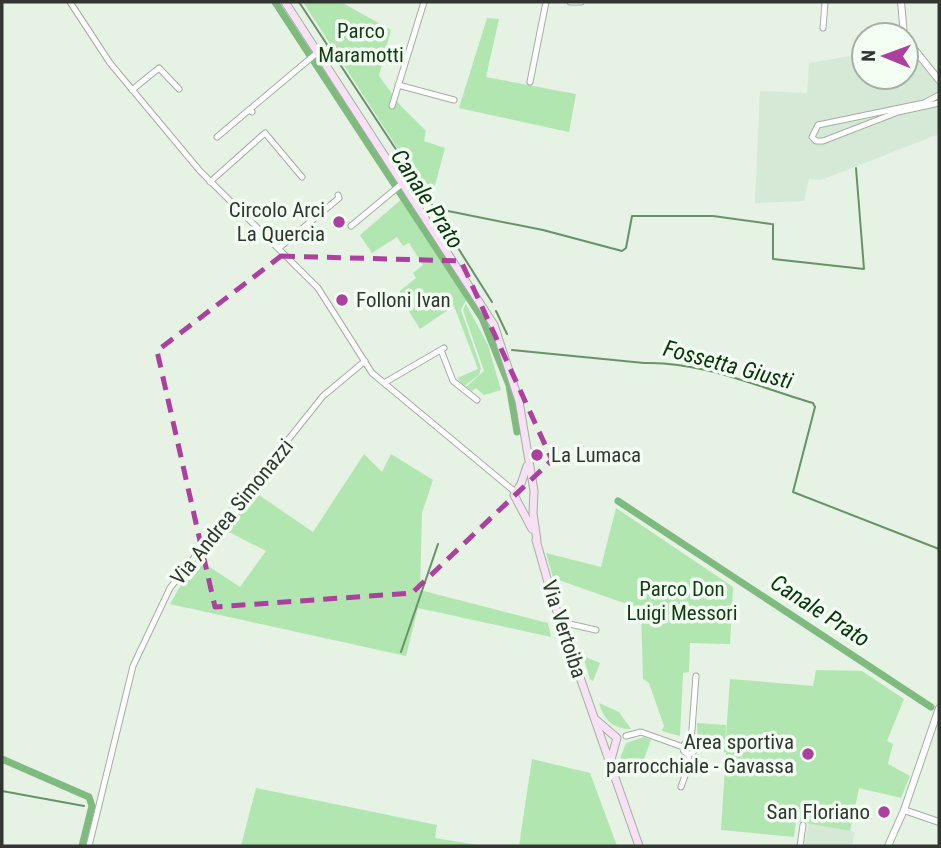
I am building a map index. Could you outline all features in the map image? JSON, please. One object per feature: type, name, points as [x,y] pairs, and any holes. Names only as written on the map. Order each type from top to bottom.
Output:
[{"type":"main road","points":[[285,2],[314,56],[494,325],[517,390],[533,488],[537,541]]},
{"type":"main road","points":[[527,462],[521,484],[514,491],[514,498],[521,504],[537,541]]},
{"type":"main road","points":[[521,484],[533,488]]},
{"type":"main road","points":[[521,504],[533,501]]},
{"type":"main road","name":"Via Vertoiba","points":[[537,541],[561,622],[593,717],[605,743],[611,768]]},
{"type":"main road","points":[[593,717],[615,739]]},
{"type":"main road","points":[[605,743],[607,735],[615,739]]},
{"type":"main road","points":[[605,743],[615,739]]},
{"type":"main road","points":[[615,739],[611,768],[639,846]]},
{"type":"street","points":[[70,2],[90,37],[210,182],[280,247],[318,288],[365,361],[384,383],[514,491]]},
{"type":"street","points":[[392,106],[424,2]]},
{"type":"street","points":[[530,82],[546,2]]},
{"type":"street","points":[[570,2],[581,2]]},
{"type":"street","points":[[823,28],[825,2]]},
{"type":"street","points":[[901,2],[903,21]]},
{"type":"street","points":[[217,137],[314,56]]},
{"type":"street","points":[[920,56],[939,80]]},
{"type":"street","points":[[132,90],[159,68],[179,89]]},
{"type":"street","points":[[398,85],[454,100]]},
{"type":"street","points":[[939,94],[924,103],[818,125],[812,137],[816,141],[823,141],[898,112],[939,103]]},
{"type":"street","points":[[210,182],[265,133],[302,177]]},
{"type":"street","points":[[351,226],[401,184]]},
{"type":"street","points":[[280,247],[339,198],[338,195]]},
{"type":"street","points":[[384,383],[442,349],[453,380],[477,400]]},
{"type":"street","name":"Via Andrea Simonazzi","points":[[89,846],[133,666],[170,588],[323,396],[365,361]]},
{"type":"street","points":[[561,622],[596,630]]},
{"type":"street","points":[[681,788],[689,754],[695,748],[691,742],[696,676]]},
{"type":"street","points":[[888,846],[904,810],[939,708]]},
{"type":"street","points":[[615,739],[641,732],[683,747],[689,754]]},
{"type":"street","points":[[683,747],[691,742]]},
{"type":"street","points":[[904,810],[939,822]]},
{"type":"street","points":[[800,846],[803,825]]},
{"type":"highlighted area","points":[[281,256],[461,261],[552,460],[412,593],[215,607],[157,351]]},
{"type":"shaded area","points":[[850,56],[850,91],[920,91],[920,61],[939,76],[939,134],[821,180],[809,179],[804,201],[755,203],[760,91],[807,93],[809,63]]},
{"type":"shaded area","points":[[809,823],[855,832],[852,846],[804,846]]},
{"type":"green space","name":"Parco Maramotti","points":[[303,2],[341,2],[391,30],[379,76],[401,106],[426,131],[424,141],[445,148],[431,200]]},
{"type":"green space","points":[[487,18],[499,19],[486,77],[576,94],[569,132],[459,108]]},
{"type":"green space","points":[[403,198],[466,296],[469,294],[461,310],[481,368],[479,375],[464,386],[457,378],[478,369],[454,306],[420,329],[400,297],[400,291],[416,278],[413,273],[423,265],[409,243],[403,246],[397,237],[372,253],[360,235]]},
{"type":"green space","points":[[466,304],[488,345],[501,390],[484,395],[476,388],[472,391],[466,387],[484,371],[463,310]]},
{"type":"green space","points":[[364,454],[382,472],[391,454],[433,480],[422,513],[420,590],[548,623],[551,637],[418,608],[406,656],[170,604],[196,558],[240,587],[266,551],[225,530],[256,493],[313,532]]},
{"type":"green space","name":"Parco Don Luigi Messori","points":[[616,508],[733,587],[730,644],[690,643],[689,672],[683,673],[680,736],[662,731],[664,726],[649,683],[643,679],[641,609],[553,578],[546,553],[601,567]]},
{"type":"green space","points":[[583,656],[600,663],[593,681],[590,679]]},
{"type":"green space","name":"Area sportiva parrocchiale - Gavassa","points":[[816,670],[862,671],[904,699],[887,741],[893,744],[888,764],[910,776],[901,798],[859,788],[850,831],[796,821],[794,837],[721,830],[726,752],[698,749],[697,723],[726,725],[725,750],[730,679],[813,686]]},
{"type":"green space","points":[[599,703],[619,712],[631,729],[610,722]]},
{"type":"green space","points":[[644,737],[651,740],[639,772],[618,764],[626,743]]},
{"type":"green space","points":[[532,759],[590,773],[617,846],[519,846]]},
{"type":"green space","points":[[256,788],[437,825],[435,838],[483,846],[241,846]]},
{"type":"waterway","name":"Canale Prato","points":[[275,2],[482,318],[509,385],[517,432]]},
{"type":"waterway","name":"Fossetta Giusti","points":[[299,2],[426,195]]},
{"type":"waterway","points":[[773,224],[773,259],[864,269],[856,168]]},
{"type":"waterway","name":"Fossetta Giusti","points":[[429,200],[436,212]]},
{"type":"waterway","points":[[433,208],[543,230],[622,251],[626,248],[632,216],[713,216],[771,224]]},
{"type":"waterway","name":"Fossetta Giusti","points":[[453,240],[492,302]]},
{"type":"waterway","name":"Fossetta Giusti","points":[[496,311],[507,334]]},
{"type":"waterway","name":"Fossetta Giusti","points":[[512,350],[687,366],[729,376],[813,403],[815,407],[793,492],[939,549]]},
{"type":"waterway","name":"Canale Prato","points":[[618,501],[931,707]]},
{"type":"waterway","points":[[401,652],[438,544]]},
{"type":"waterway","points":[[2,759],[89,797],[92,806],[82,846]]},
{"type":"waterway","points":[[2,791],[84,806]]},
{"type":"place","name":"Circolo Arci La Quercia","points":[[339,222]]},
{"type":"place","name":"Folloni Ivan","points":[[342,300]]},
{"type":"place","name":"La Lumaca","points":[[537,455]]},
{"type":"place","name":"Area sportiva parrocchiale - Gavassa","points":[[808,754]]},
{"type":"place","name":"San Floriano","points":[[884,812]]}]
